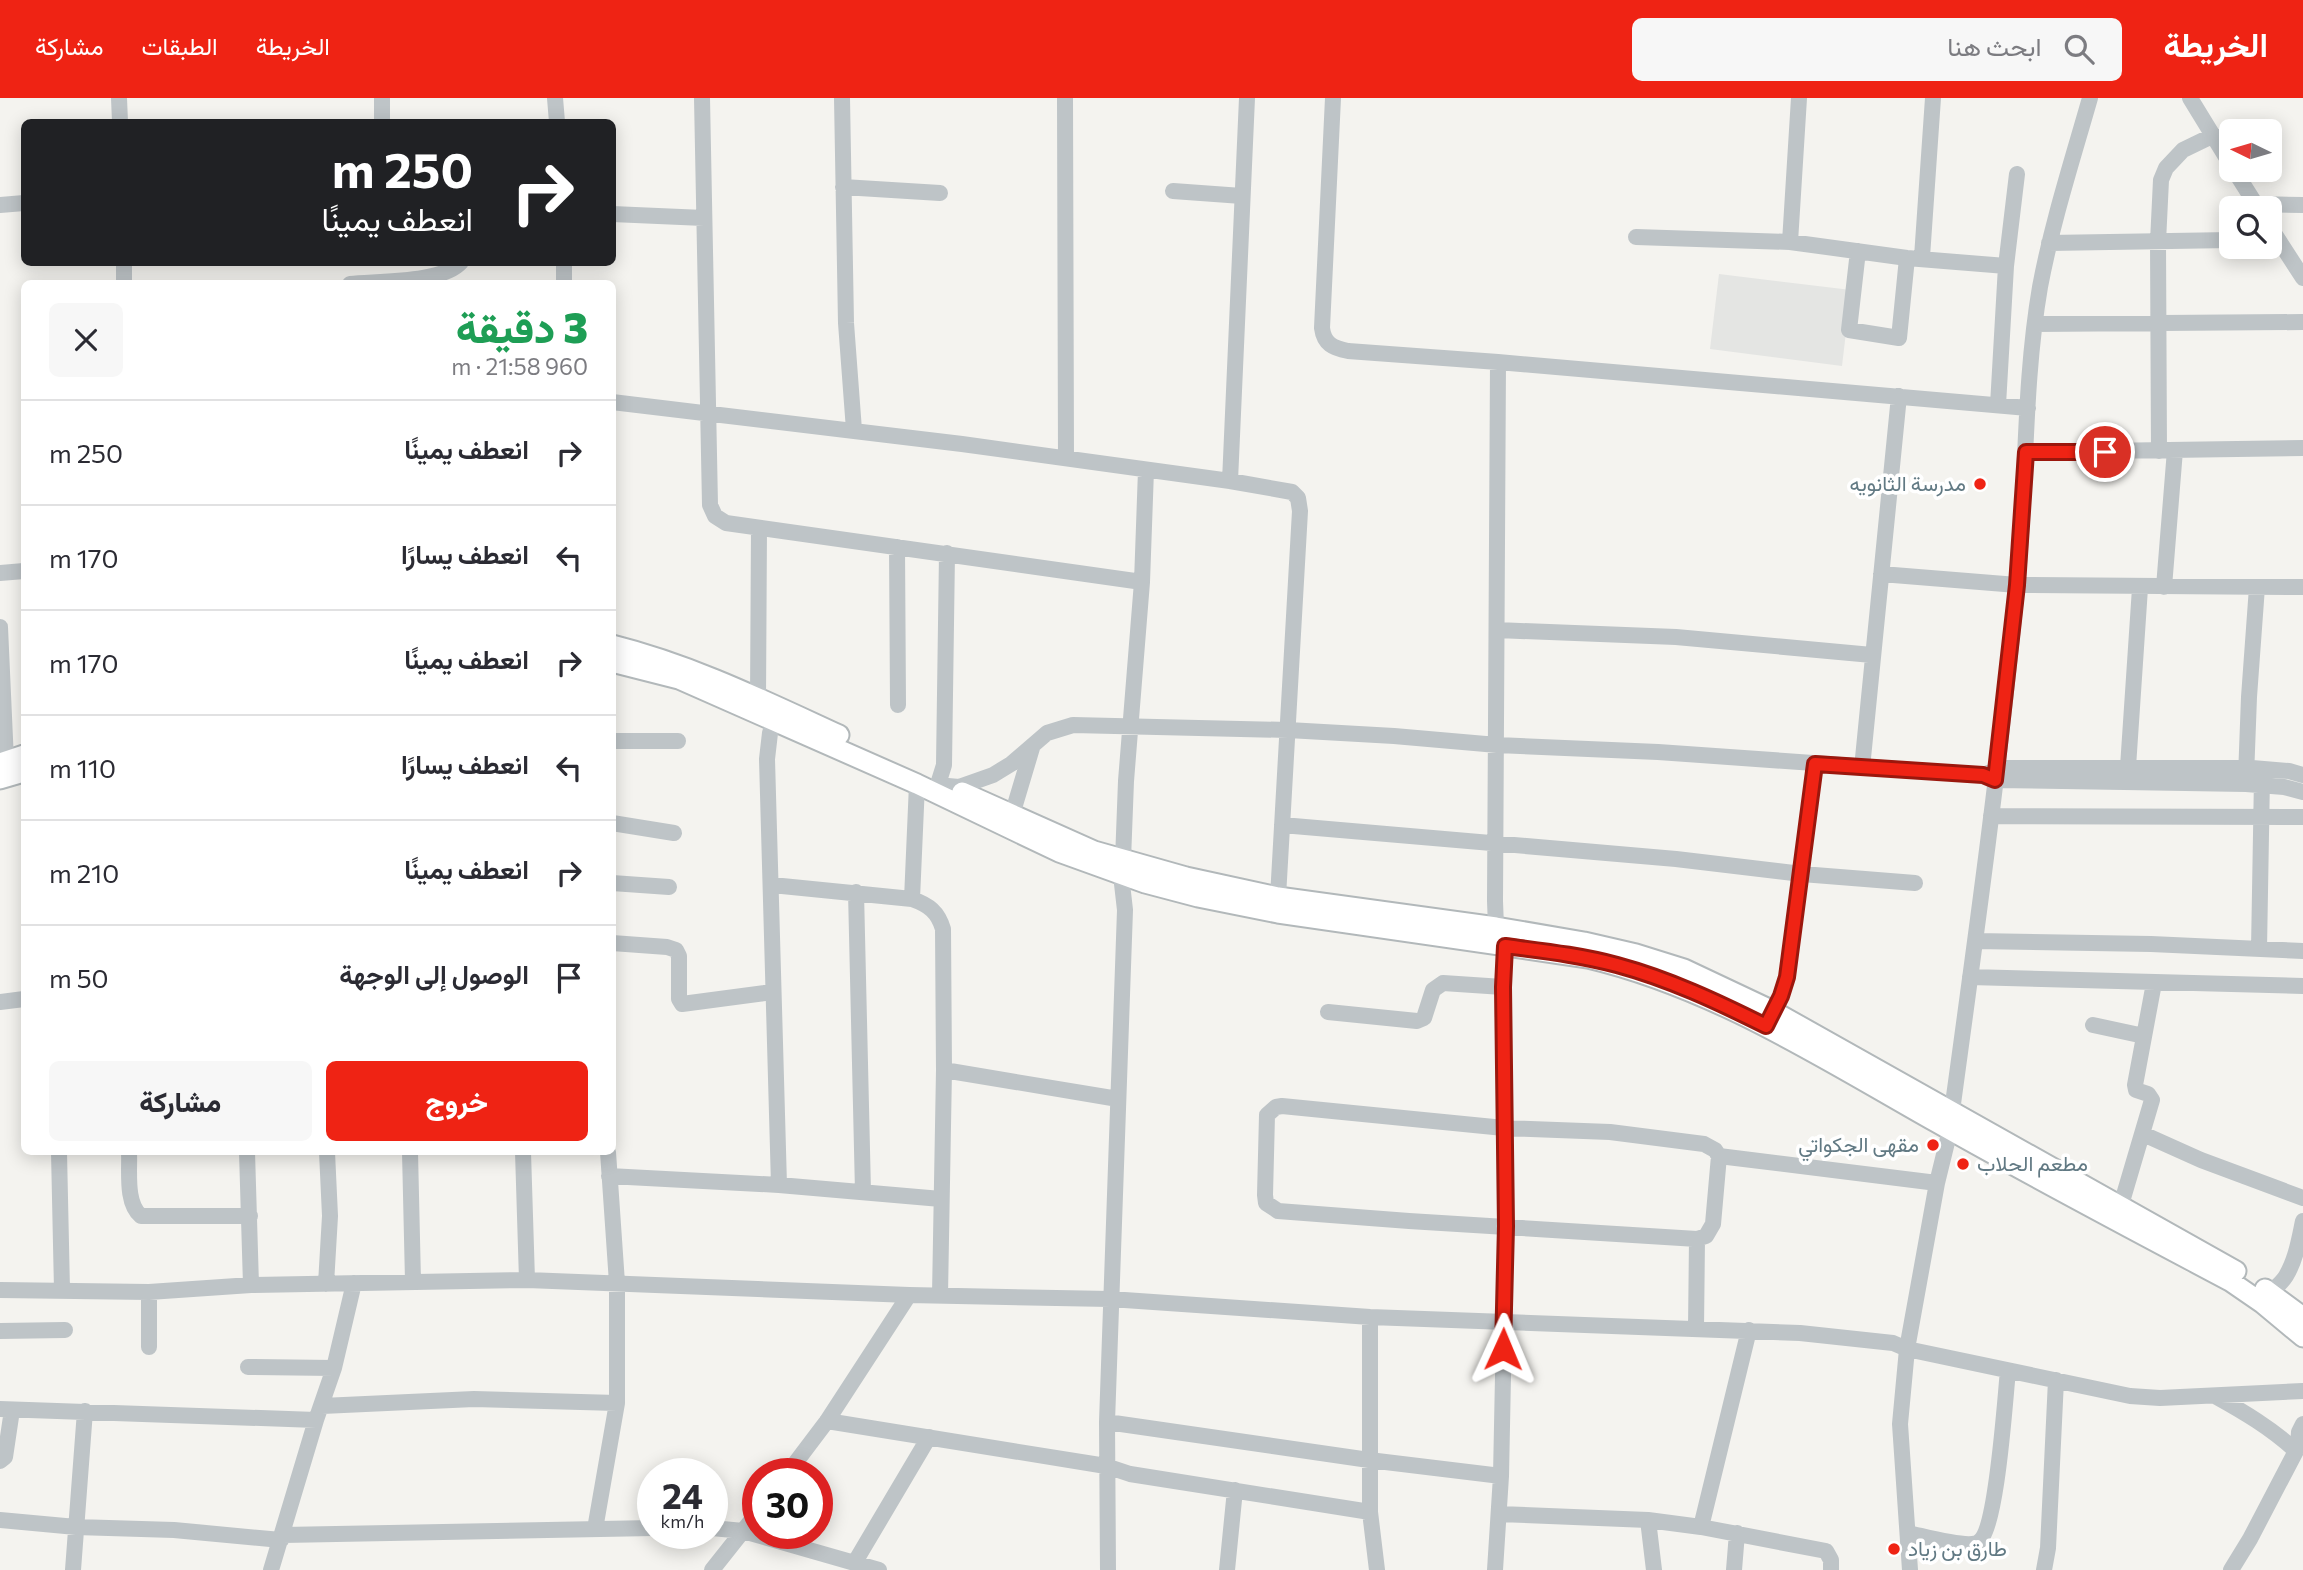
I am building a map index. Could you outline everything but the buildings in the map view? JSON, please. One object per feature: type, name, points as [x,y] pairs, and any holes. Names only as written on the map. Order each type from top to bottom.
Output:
[{"type":"main road","points":[[616,646],[674,662],[758,699],[1012,816],[1094,850],[1145,883],[1227,895],[1278,897],[1496,927],[1636,954],[1684,970],[2041,1170],[2230,1281],[2303,1317]]},
{"type":"main road","points":[[616,663],[679,679],[917,784],[1059,852],[1367,927],[1577,956],[1619,965],[1769,1018]]},
{"type":"main road","points":[[2041,1170],[2121,1205],[2203,1251],[2266,1297],[2303,1337]]},
{"type":"street","points":[[119,98],[120,119]]},
{"type":"street","points":[[382,98],[382,119]]},
{"type":"street","points":[[555,98],[557,119]]},
{"type":"street","points":[[702,98],[712,511],[717,519],[759,528],[1142,582]]},
{"type":"street","points":[[842,98],[846,323],[854,430]]},
{"type":"street","points":[[1065,98],[1066,458]]},
{"type":"street","points":[[1230,481],[1247,98]]},
{"type":"street","points":[[1333,98],[1322,328],[1328,344],[1348,351],[2028,408]]},
{"type":"street","points":[[1790,242],[1799,98]]},
{"type":"street","points":[[1858,251],[1849,330],[1899,338],[1914,258],[1933,98]]},
{"type":"street","points":[[1910,1570],[1899,1441],[1907,1349],[1951,1120],[1976,941],[1991,816],[1991,775],[2017,585],[2035,324],[2049,243],[2090,98]]},
{"type":"street","points":[[2190,98],[2219,144]]},
{"type":"street","points":[[2164,587],[2167,451],[2158,324],[2160,189],[2166,168],[2183,149],[2214,135]]},
{"type":"street","points":[[1998,404],[2006,266],[2017,174]]},
{"type":"street","points":[[843,187],[940,193]]},
{"type":"street","points":[[1174,191],[1242,196]]},
{"type":"street","points":[[0,205],[21,203]]},
{"type":"street","points":[[2282,205],[2303,205]]},
{"type":"street","points":[[616,214],[704,218]]},
{"type":"street","points":[[1636,237],[1790,242],[1914,258],[2006,266]]},
{"type":"street","points":[[2049,243],[2219,240]]},
{"type":"street","points":[[2282,249],[2303,278]]},
{"type":"street","points":[[394,280],[458,272]]},
{"type":"street","points":[[2035,324],[2303,322]]},
{"type":"street","points":[[1496,927],[1499,362]]},
{"type":"street","points":[[1862,768],[1899,396]]},
{"type":"street","points":[[616,402],[1066,458],[1287,490],[1296,495],[1300,503],[1278,897]]},
{"type":"street","points":[[2026,452],[2303,448]]},
{"type":"street","points":[[1108,1570],[1106,1466],[1125,910],[1122,867],[1142,582],[1146,470]]},
{"type":"street","points":[[758,699],[759,528]]},
{"type":"street","points":[[897,547],[898,705]]},
{"type":"street","points":[[947,553],[944,783],[959,787],[984,779],[1011,764],[1047,733],[1065,726],[1288,730],[1991,775],[2303,775]]},
{"type":"street","points":[[0,573],[21,571]]},
{"type":"street","points":[[1881,574],[2017,585],[2303,587]]},
{"type":"street","points":[[2128,767],[2140,587]]},
{"type":"street","points":[[2257,587],[2254,776],[2262,817],[2259,949]]},
{"type":"street","points":[[0,627],[8,764]]},
{"type":"street","points":[[1497,630],[1676,637],[1872,655]]},
{"type":"street","points":[[774,721],[767,759],[779,1185]]},
{"type":"street","points":[[616,741],[678,741]]},
{"type":"street","points":[[1012,816],[1032,748]]},
{"type":"street","points":[[1769,1018],[1781,996],[1787,977],[1815,764]]},
{"type":"street","points":[[1991,775],[2020,767],[2128,767],[2254,776],[2303,792]]},
{"type":"street","points":[[912,898],[917,784]]},
{"type":"street","points":[[1991,816],[2303,817]]},
{"type":"street","points":[[616,824],[674,833]]},
{"type":"street","points":[[1282,825],[1915,883]]},
{"type":"street","points":[[616,883],[669,887]]},
{"type":"street","points":[[1125,910],[1145,883]]},
{"type":"street","points":[[772,885],[912,898],[933,909],[940,920],[943,929],[944,1070],[940,1295]]},
{"type":"street","points":[[856,891],[863,1192]]},
{"type":"street","points":[[1976,941],[2151,944],[2303,951]]},
{"type":"street","points":[[616,943],[676,950],[679,956],[679,999],[682,1004],[772,992]]},
{"type":"street","points":[[1495,1570],[1502,1476],[1506,1226],[1503,987],[1505,946]]},
{"type":"street","points":[[1970,977],[2303,986]]},
{"type":"street","points":[[1328,1012],[1417,1021],[1424,1018],[1433,990],[1443,983],[1503,987]]},
{"type":"street","points":[[2121,1205],[2152,1100],[2150,1095],[2135,1088],[2154,983]]},
{"type":"street","points":[[0,1002],[21,999]]},
{"type":"street","points":[[2093,1025],[2144,1036]]},
{"type":"street","points":[[944,1070],[1118,1099]]},
{"type":"street","points":[[1719,1156],[1713,1224],[1706,1236],[1697,1239],[1278,1211],[1266,1203],[1265,1195],[1267,1115],[1276,1107],[1283,1106],[1504,1128],[1610,1132],[1696,1143],[1711,1147],[1719,1156],[1937,1183]]},
{"type":"street","points":[[2143,1133],[2201,1160],[2303,1198]]},
{"type":"street","points":[[59,1155],[62,1290]]},
{"type":"street","points":[[128,1155],[133,1204],[136,1213],[141,1216],[250,1216]]},
{"type":"street","points":[[247,1155],[251,1285]]},
{"type":"street","points":[[326,1284],[330,1216],[327,1155]]},
{"type":"street","points":[[410,1155],[413,1281]]},
{"type":"street","points":[[523,1155],[527,1280]]},
{"type":"street","points":[[595,1529],[617,1403],[617,1283],[608,1155]]},
{"type":"street","points":[[609,1176],[779,1185],[942,1199]]},
{"type":"street","points":[[2266,1297],[2286,1277],[2298,1247],[2303,1221]]},
{"type":"street","points":[[1696,1329],[1697,1239]]},
{"type":"street","points":[[0,1290],[149,1292],[251,1285],[527,1280],[909,1295],[1111,1298],[1370,1317],[1825,1335],[1893,1343],[1907,1349],[2114,1394],[2145,1398],[2303,1391]]},
{"type":"street","points":[[271,1570],[334,1368],[354,1283]]},
{"type":"street","points":[[149,1292],[149,1347]]},
{"type":"street","points":[[799,1458],[827,1421],[909,1295]]},
{"type":"street","points":[[1370,1317],[1370,1512],[1377,1570]]},
{"type":"street","points":[[0,1331],[65,1330]]},
{"type":"street","points":[[1701,1527],[1749,1330]]},
{"type":"street","points":[[248,1367],[334,1368]]},
{"type":"street","points":[[1908,1533],[1971,1544],[1982,1539],[1987,1531],[1993,1503],[2008,1371]]},
{"type":"street","points":[[2044,1570],[2048,1548],[2056,1380]]},
{"type":"street","points":[[2215,1396],[2299,1447]]},
{"type":"street","points":[[0,1461],[5,1457],[6,1409],[319,1413],[474,1399],[617,1403]]},
{"type":"street","points":[[73,1570],[85,1411]]},
{"type":"street","points":[[827,1421],[1106,1466],[1130,1474],[1370,1512]]},
{"type":"street","points":[[1107,1422],[1369,1460],[1502,1476]]},
{"type":"street","points":[[2231,1570],[2299,1447],[2299,1432],[2303,1424]]},
{"type":"street","points":[[855,1562],[929,1437]]},
{"type":"street","points":[[1227,1570],[1236,1490]]},
{"type":"street","points":[[1499,1514],[1648,1520],[1737,1533],[1826,1551],[1832,1560],[1831,1570]]},
{"type":"street","points":[[0,1520],[76,1527],[282,1537],[637,1528]]},
{"type":"street","points":[[1648,1520],[1654,1570]]},
{"type":"street","points":[[712,1570],[742,1532]]},
{"type":"street","points":[[1734,1570],[1737,1533]]},
{"type":"street","points":[[808,1549],[879,1570]]},
{"type":"shaded area","points":[[1719,274],[1851,290],[1842,366],[1710,349]]},
{"type":"place","name":"مدرسة الثانويه","points":[[1980,484]]},
{"type":"place","name":"مقهى الجكواتي","points":[[1933,1145]]},
{"type":"place","name":"مطعم الحلاب","points":[[1963,1164]]},
{"type":"place","name":"طارق بن زياد","points":[[1894,1549]]},
{"type":"route","points":[[1503,1349],[1506,1226],[1503,987],[1505,946],[1554,952],[1619,965],[1713,1000],[1766,1026],[1785,987],[1787,977],[1815,764],[1983,775],[1995,780],[2017,585],[2026,452],[2105,452]]}]
